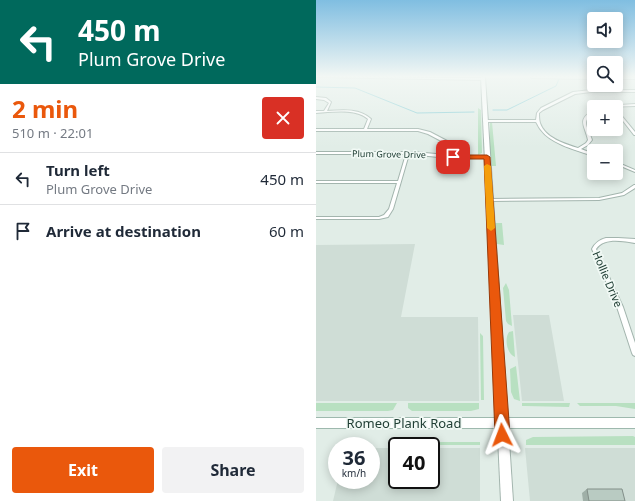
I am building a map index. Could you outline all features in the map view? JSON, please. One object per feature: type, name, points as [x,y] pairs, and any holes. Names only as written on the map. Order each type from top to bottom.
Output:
[{"type":"street","points":[[325,112],[330,102],[326,100]]},
{"type":"street","points":[[484,100],[507,501]]},
{"type":"street","points":[[559,100],[540,110],[537,115],[541,130],[545,135],[587,152]]},
{"type":"street","points":[[623,106],[635,105]]},
{"type":"street","points":[[316,112],[363,113],[370,119],[365,130]]},
{"type":"street","points":[[587,116],[584,121],[584,126],[587,133]]},
{"type":"street","points":[[623,119],[635,134]]},
{"type":"street","points":[[485,121],[538,121]]},
{"type":"street","points":[[316,130],[411,130],[426,132],[448,143],[450,148],[448,156]]},
{"type":"street","points":[[579,149],[590,140],[588,136]]},
{"type":"street","name":"Plum Grove Drive","points":[[316,153],[408,153],[487,157]]},
{"type":"street","points":[[316,218],[375,218],[386,216],[391,209],[408,153]]},
{"type":"street","points":[[623,166],[635,171]]},
{"type":"street","points":[[316,182],[399,182]]},
{"type":"street","points":[[489,200],[599,199],[622,194],[635,186]]},
{"type":"street","name":"Hollie Drive","points":[[635,241],[601,241],[596,244],[594,249],[620,307],[635,353]]},
{"type":"street","name":"Romeo Plank Road","points":[[316,423],[635,423]]},
{"type":"shaded area","points":[[415,244],[401,317],[478,317],[479,401],[316,401],[316,245]]},
{"type":"shaded area","points":[[513,315],[549,315],[564,401],[522,401]]},
{"type":"shaded area","points":[[380,448],[388,448],[388,489],[440,489],[440,448],[480,448],[480,501],[333,501],[336,489],[380,489]]},
{"type":"shaded area","points":[[525,448],[635,448],[635,501],[530,501]]},
{"type":"green space","points":[[478,108],[481,110],[482,153],[478,155]]},
{"type":"green space","points":[[492,122],[496,166],[492,166],[489,149],[490,123]]},
{"type":"green space","points":[[494,223],[502,223],[504,245],[497,244]]},
{"type":"green space","points":[[506,283],[509,290],[512,326],[506,321],[503,288]]},
{"type":"green space","points":[[513,331],[515,357],[510,353],[507,346],[507,335],[509,332]]},
{"type":"green space","points":[[480,333],[483,336],[484,400],[481,400]]},
{"type":"green space","points":[[516,366],[520,401],[514,399],[511,392],[510,369]]},
{"type":"green space","points":[[316,403],[397,403],[393,410],[388,411],[316,411]]},
{"type":"green space","points":[[408,403],[479,403],[479,409],[471,411],[412,411],[408,408]]},
{"type":"green space","points":[[522,403],[570,403],[569,407],[522,406]]},
{"type":"green space","points":[[577,403],[635,403],[635,409],[616,406],[580,406]]},
{"type":"green space","points":[[533,437],[635,437],[635,445],[526,445],[526,440]]},
{"type":"green space","points":[[440,442],[480,442],[480,445],[440,445]]},
{"type":"building","points":[[587,489],[622,489],[625,501],[589,501]]},
{"type":"waterway","points":[[386,100],[417,113],[474,112]]},
{"type":"waterway","points":[[493,110],[507,110],[527,100]]},
{"type":"slow traffic","points":[[487,166],[491,228]]},
{"type":"route","points":[[453,157],[487,157],[502,435]]}]
